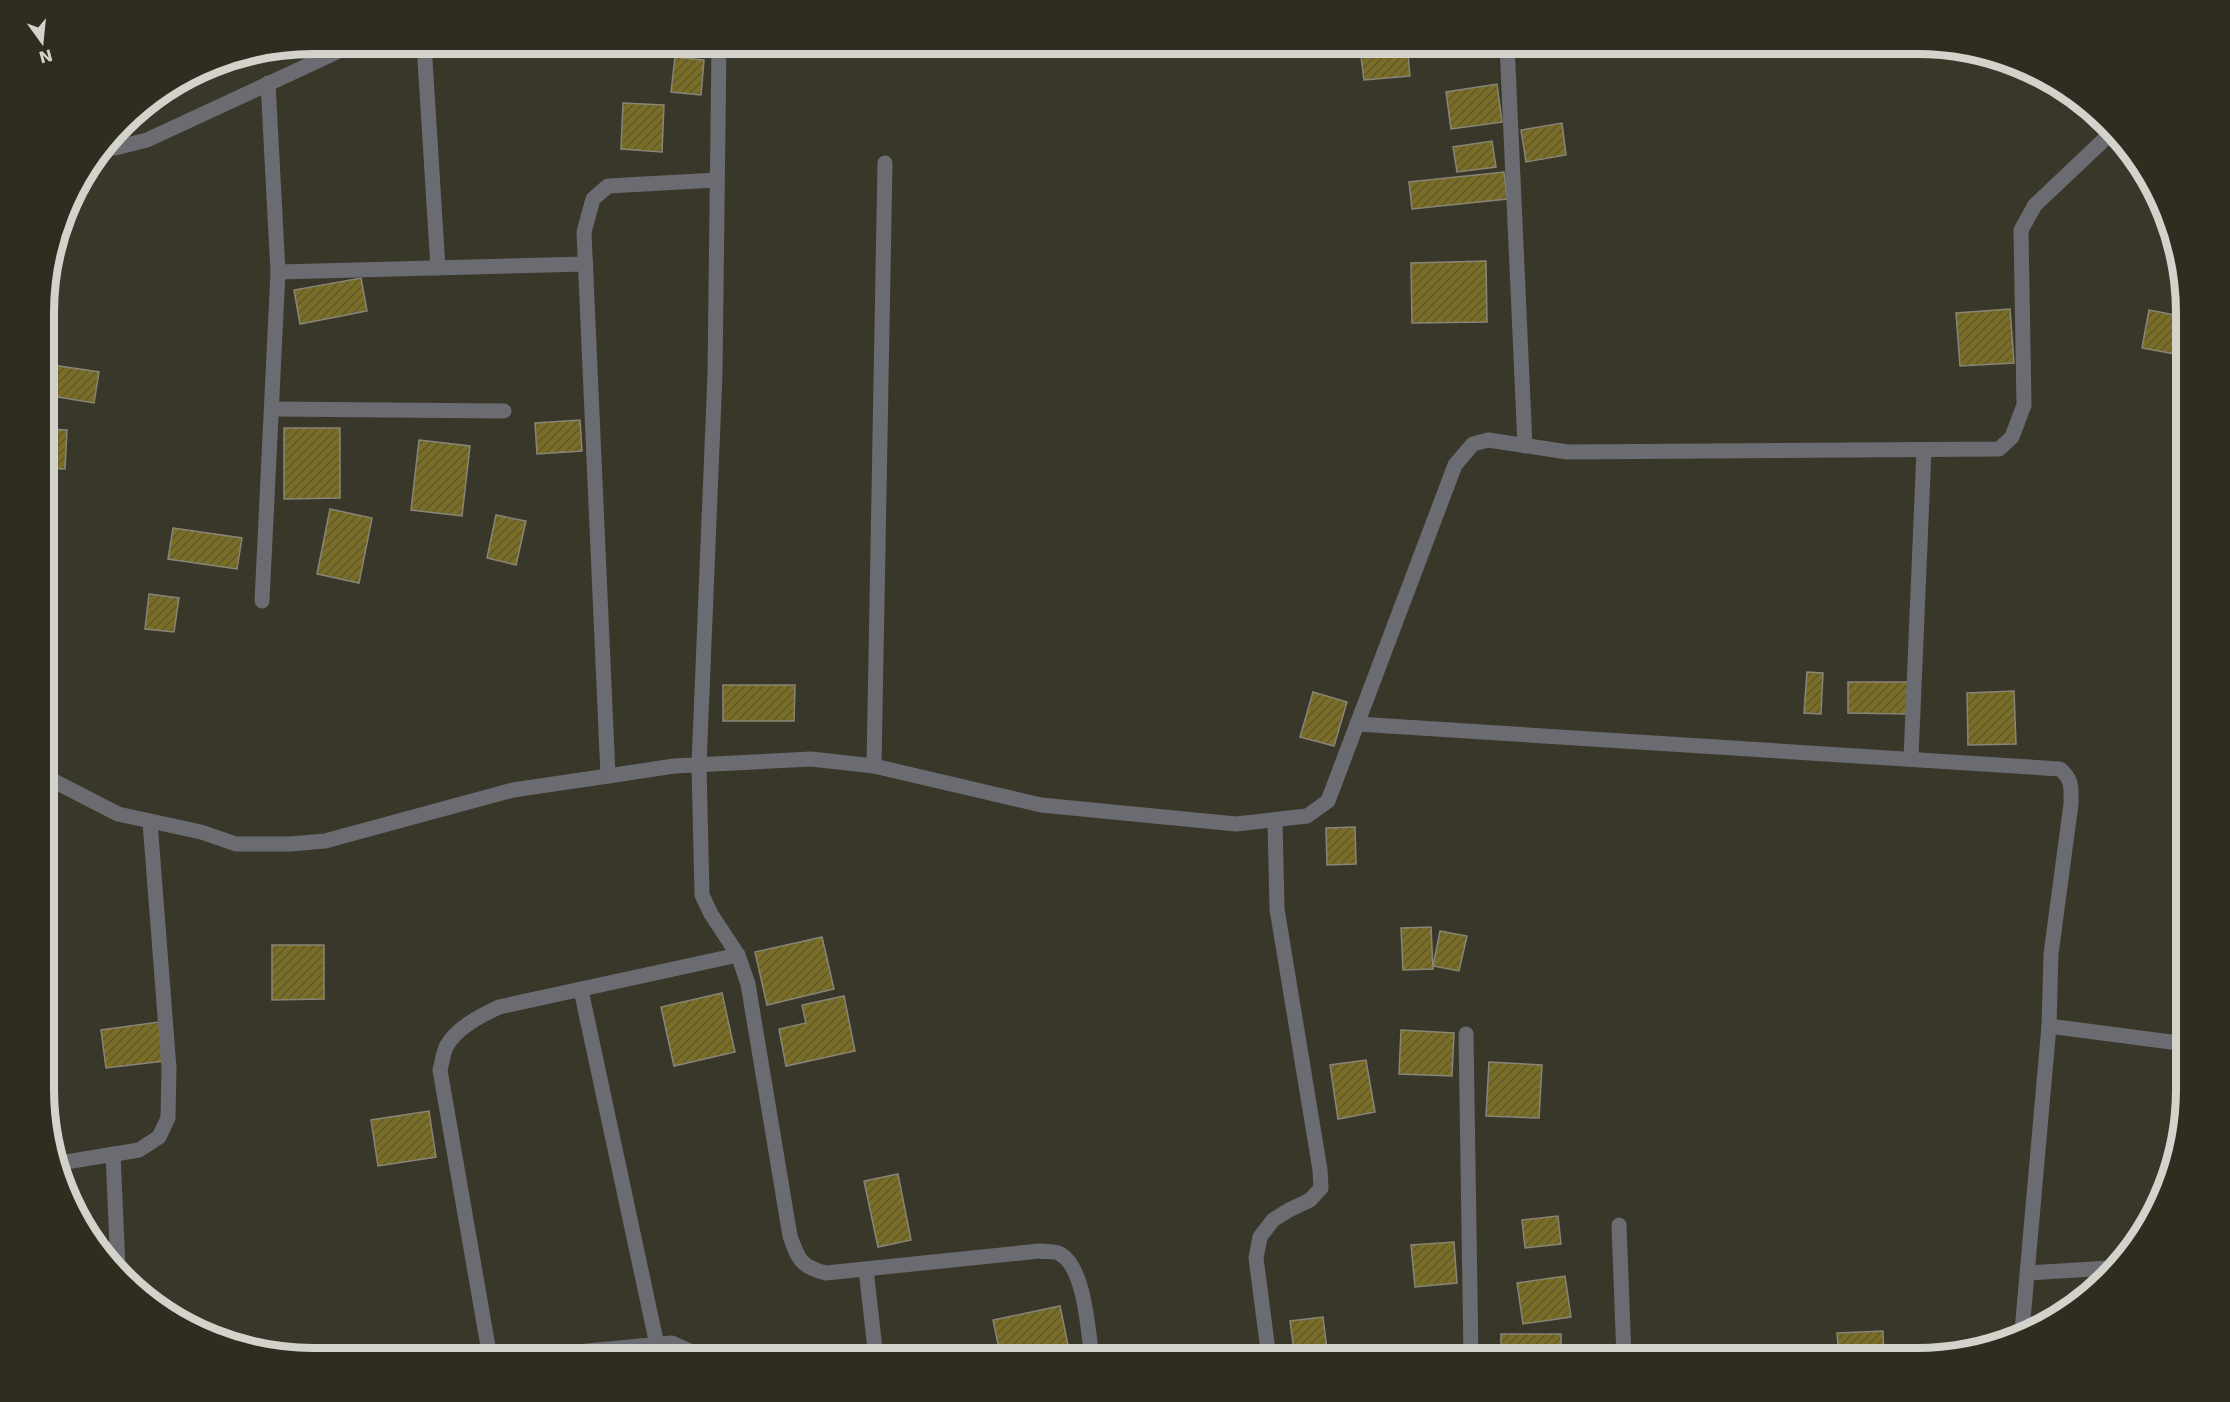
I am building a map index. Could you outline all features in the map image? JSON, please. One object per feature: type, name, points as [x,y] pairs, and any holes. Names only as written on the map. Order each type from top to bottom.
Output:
[{"type":"street","points":[[113,148],[147,140],[332,54]]},
{"type":"street","points":[[425,54],[438,268]]},
{"type":"street","points":[[719,54],[715,374],[699,765],[702,894],[711,914],[738,955],[748,984],[790,1236],[797,1257],[811,1270],[826,1273],[1039,1251],[1058,1253],[1072,1264],[1078,1279],[1090,1348]]},
{"type":"street","points":[[1507,54],[1525,446]]},
{"type":"street","points":[[262,601],[278,272],[268,83]]},
{"type":"street","points":[[54,781],[118,814],[201,831],[236,844],[290,844],[325,841],[513,790],[674,766],[811,759],[874,766],[1041,805],[1236,824],[1307,816],[1328,801],[1455,465],[1473,444],[1488,440],[1568,452],[1999,449],[2012,437],[2024,405],[2021,231],[2035,205],[2107,137]]},
{"type":"street","points":[[874,766],[885,163]]},
{"type":"street","points":[[608,776],[584,232],[593,199],[608,186],[717,180]]},
{"type":"street","points":[[278,272],[586,264]]},
{"type":"street","points":[[272,410],[504,411]]},
{"type":"street","points":[[1911,759],[1924,450]]},
{"type":"street","points":[[1357,724],[2060,769],[2068,776],[2071,786],[2071,804],[2050,954],[2049,1026],[2023,1325]]},
{"type":"street","points":[[1268,1348],[1256,1258],[1260,1237],[1273,1220],[1310,1200],[1321,1188],[1320,1170],[1277,909],[1275,820]]},
{"type":"street","points":[[65,1162],[139,1150],[159,1137],[168,1118],[169,1068],[150,822]]},
{"type":"street","points":[[488,1348],[440,1070],[446,1047],[462,1028],[499,1007],[738,955]]},
{"type":"street","points":[[581,990],[657,1345]]},
{"type":"street","points":[[2049,1026],[2176,1043]]},
{"type":"street","points":[[1466,1034],[1471,1348]]},
{"type":"street","points":[[113,1154],[118,1260]]},
{"type":"street","points":[[1618,1225],[1624,1348]]},
{"type":"street","points":[[2028,1273],[2104,1268]]},
{"type":"street","points":[[866,1269],[875,1348]]},
{"type":"street","points":[[628,1348],[672,1343],[683,1348]]},
{"type":"building","points":[[1361,54],[1408,54],[1410,76],[1364,80]]},
{"type":"building","points":[[675,57],[704,60],[701,95],[671,92]]},
{"type":"building","points":[[1497,84],[1502,122],[1451,129],[1446,92]]},
{"type":"building","points":[[623,103],[664,105],[662,152],[621,149]]},
{"type":"building","points":[[1562,123],[1566,155],[1526,162],[1521,130]]},
{"type":"building","points":[[1492,141],[1496,167],[1457,172],[1453,147]]},
{"type":"building","points":[[1504,172],[1507,199],[1412,209],[1409,182]]},
{"type":"building","points":[[1486,261],[1487,322],[1412,323],[1411,263]]},
{"type":"building","points":[[361,278],[367,311],[300,324],[294,290]]},
{"type":"building","points":[[2010,309],[2014,363],[1960,366],[1956,313]]},
{"type":"building","points":[[2149,310],[2176,315],[2176,354],[2142,348]]},
{"type":"building","points":[[54,365],[99,372],[94,403],[54,396]]},
{"type":"building","points":[[580,420],[582,451],[537,454],[535,423]]},
{"type":"building","points":[[284,428],[340,428],[340,498],[284,499]]},
{"type":"building","points":[[54,429],[67,430],[65,469],[54,468]]},
{"type":"building","points":[[419,440],[470,446],[462,516],[411,510]]},
{"type":"building","points":[[330,509],[372,518],[359,583],[317,574]]},
{"type":"building","points":[[496,515],[526,521],[516,565],[487,558]]},
{"type":"building","points":[[173,528],[242,538],[237,569],[168,559]]},
{"type":"building","points":[[149,594],[179,598],[174,632],[145,629]]},
{"type":"building","points":[[1807,672],[1823,673],[1821,714],[1804,713]]},
{"type":"building","points":[[1848,682],[1909,682],[1909,714],[1848,713]]},
{"type":"building","points":[[723,685],[795,685],[794,721],[723,721]]},
{"type":"building","points":[[2014,691],[2016,744],[1968,745],[1967,693]]},
{"type":"building","points":[[1313,692],[1347,702],[1334,746],[1300,737]]},
{"type":"building","points":[[1355,827],[1356,864],[1327,865],[1326,828]]},
{"type":"building","points":[[1431,927],[1433,969],[1403,970],[1401,928]]},
{"type":"building","points":[[1440,931],[1467,936],[1459,971],[1433,966]]},
{"type":"building","points":[[822,937],[834,989],[767,1005],[755,952]]},
{"type":"building","points":[[272,945],[324,945],[324,999],[272,1000]]},
{"type":"building","points":[[722,993],[735,1052],[674,1066],[661,1007]]},
{"type":"building","points":[[844,996],[855,1051],[786,1066],[779,1029],[806,1023],[802,1005]]},
{"type":"building","points":[[159,1022],[164,1061],[106,1068],[101,1030]]},
{"type":"building","points":[[1401,1030],[1454,1033],[1452,1076],[1399,1074]]},
{"type":"building","points":[[1366,1060],[1375,1112],[1338,1119],[1330,1065]]},
{"type":"building","points":[[1489,1062],[1542,1065],[1539,1118],[1486,1116]]},
{"type":"building","points":[[429,1111],[436,1157],[378,1166],[371,1120]]},
{"type":"building","points":[[898,1174],[911,1240],[878,1247],[864,1181]]},
{"type":"building","points":[[1558,1216],[1561,1244],[1525,1248],[1522,1220]]},
{"type":"building","points":[[1454,1242],[1457,1283],[1415,1287],[1411,1245]]},
{"type":"building","points":[[1565,1276],[1571,1317],[1523,1324],[1517,1283]]},
{"type":"building","points":[[1060,1306],[1068,1345],[1053,1348],[999,1348],[993,1320]]},
{"type":"building","points":[[1323,1317],[1327,1348],[1294,1348],[1290,1321]]},
{"type":"building","points":[[1883,1331],[1884,1348],[1838,1348],[1837,1333]]},
{"type":"building","points":[[1501,1334],[1561,1334],[1561,1348],[1501,1348]]}]
